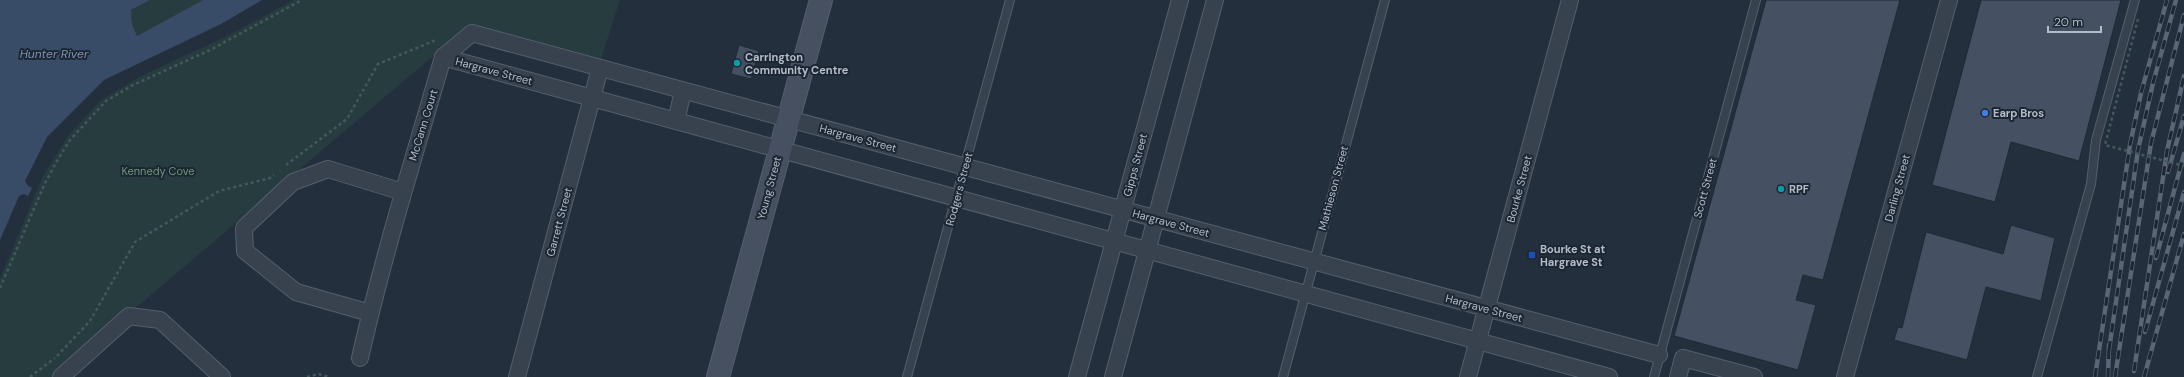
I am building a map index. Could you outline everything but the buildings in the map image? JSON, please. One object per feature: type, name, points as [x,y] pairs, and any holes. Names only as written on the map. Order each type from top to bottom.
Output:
[{"type":"main road","name":"Young Street","points":[[718,377],[821,0]]},
{"type":"street","name":"Gipps Street","points":[[1077,377],[1180,0]]},
{"type":"street","points":[[1113,377],[1214,0]]},
{"type":"street","name":"Bourke Street","points":[[1468,377],[1570,0]]},
{"type":"street","name":"Darling Street","points":[[1845,377],[1949,0]]},
{"type":"street","name":"Hargrave Street","points":[[443,57],[472,33],[1659,355]]},
{"type":"street","name":"Hargrave Street","points":[[443,57],[1609,377]]},
{"type":"street","name":"McCann Court","points":[[360,358],[370,313],[403,192],[443,57]]},
{"type":"street","name":"Garrett Street","points":[[517,377],[600,68]]},
{"type":"street","points":[[676,121],[683,91]]},
{"type":"street","points":[[370,313],[296,292],[245,251],[244,228],[293,182],[328,169],[403,192]]},
{"type":"street","points":[[65,374],[129,316],[160,320],[222,377]]},
{"type":"street","points":[[1678,377],[1683,358],[1754,377]]},
{"type":"lane","name":"Rodgers Street","points":[[907,377],[1010,0]]},
{"type":"lane","name":"Mathieson Street","points":[[1283,377],[1386,0]]},
{"type":"lane","name":"Scott Street","points":[[1654,377],[1756,0]]},
{"type":"lane","points":[[2036,377],[2091,184],[2096,140],[2135,0]]},
{"type":"path","points":[[0,288],[56,161],[70,140],[106,101],[133,85],[210,50],[302,0]]},
{"type":"path","points":[[2138,19],[2105,145],[2184,166]]},
{"type":"path","points":[[282,169],[347,119],[378,64],[445,36],[461,42]]},
{"type":"path","points":[[30,377],[57,356],[90,322],[135,242],[219,191],[270,178],[276,173]]},
{"type":"path","points":[[57,356],[65,374]]},
{"type":"path","points":[[307,377],[318,374],[330,377]]},
{"type":"green space","points":[[150,0],[203,0],[137,36],[132,24],[131,10]]},
{"type":"green space","name":"Kennedy Cove","points":[[294,0],[620,0],[601,59],[470,25],[54,377],[0,377],[0,279],[43,176],[68,136],[100,101],[139,77],[223,38]]},
{"type":"water","name":"Hunter River","points":[[0,0],[150,0],[131,10],[132,24],[137,36],[203,0],[262,0],[221,24],[104,80],[47,137],[25,181],[27,185],[32,188],[28,196],[24,194],[19,196],[0,240]]},
{"type":"railway","points":[[2095,377],[2130,145],[2141,93],[2167,0]]},
{"type":"railway","points":[[2109,350],[2138,150],[2153,83],[2176,0]]},
{"type":"railway","points":[[2115,377],[2151,143],[2184,15]]},
{"type":"railway","points":[[2134,371],[2167,151],[2184,76]]},
{"type":"railway","points":[[2168,172],[2184,116]]},
{"type":"railway","points":[[2156,258],[2184,154]]},
{"type":"railway","points":[[2145,332],[2184,192]]},
{"type":"railway","points":[[2144,377],[2184,234]]},
{"type":"railway","points":[[2108,377],[2109,345]]},
{"type":"place","name":"Carrington Community Centre","points":[[737,63]]},
{"type":"place","name":"Earp Bros","points":[[1985,113]]},
{"type":"place","name":"RPF","points":[[1781,189]]},
{"type":"place","name":"Bourke St at Hargrave St","points":[[1532,255]]}]
